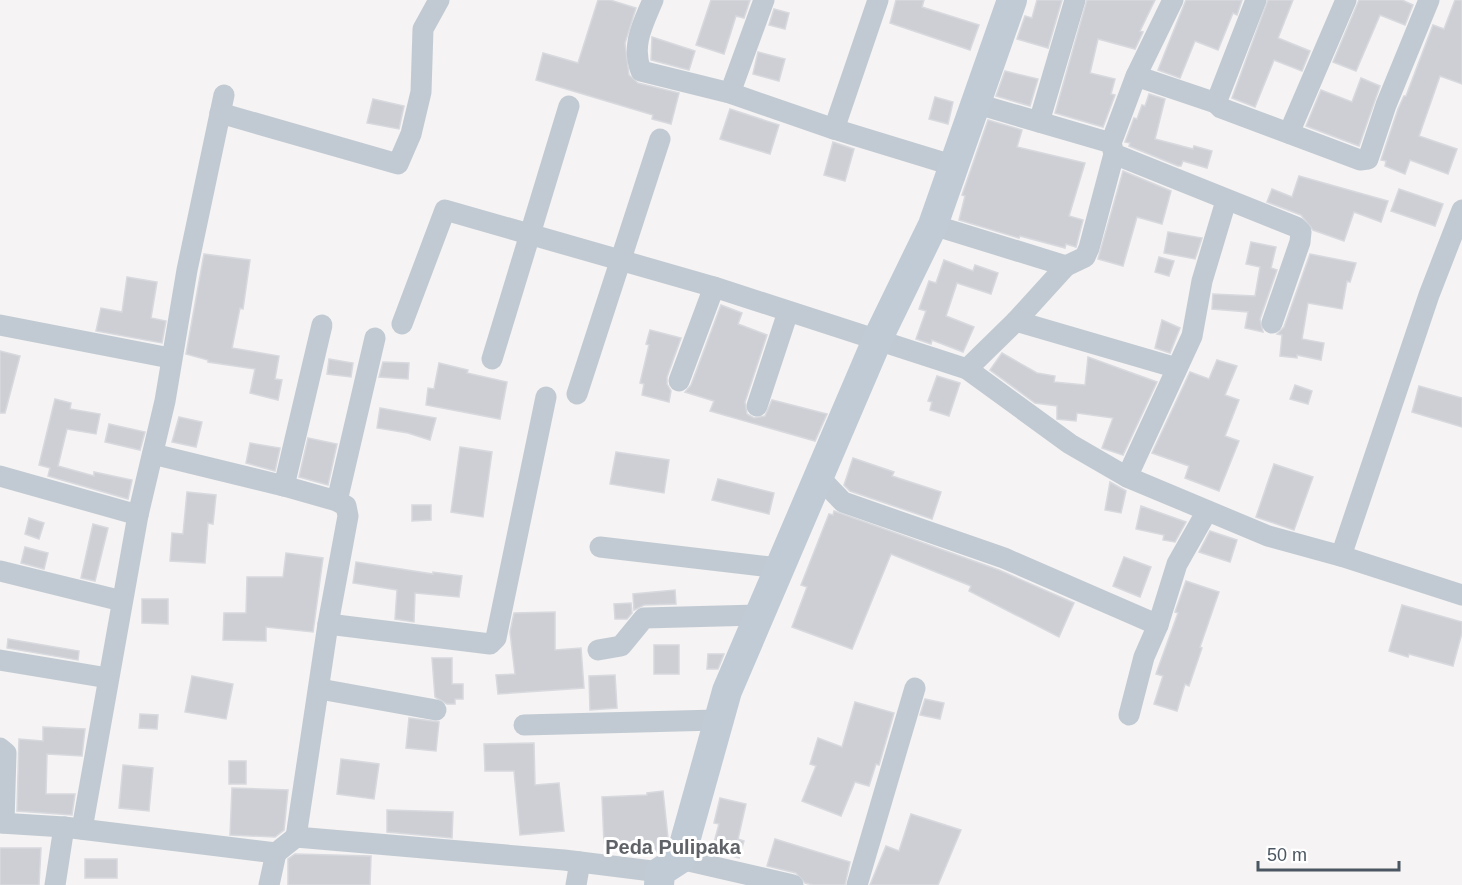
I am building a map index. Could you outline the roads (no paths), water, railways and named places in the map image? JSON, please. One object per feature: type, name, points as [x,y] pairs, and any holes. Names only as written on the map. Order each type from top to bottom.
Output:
[{"type":"main road","points":[[667,872],[717,720],[758,615],[878,338],[933,225],[1012,0]]},
{"type":"street","points":[[55,885],[73,828],[108,678],[138,514],[165,401],[170,358],[222,104],[399,164],[411,134],[421,92],[423,29],[440,0]]},
{"type":"street","points":[[653,0],[639,36],[635,57],[641,71],[730,93],[834,129],[955,166]]},
{"type":"street","points":[[730,93],[764,0]]},
{"type":"street","points":[[834,129],[878,0]]},
{"type":"street","points":[[1039,122],[1075,0]]},
{"type":"street","points":[[967,369],[1016,321],[1066,266],[1085,257],[1113,148],[1136,76],[1173,0]]},
{"type":"street","points":[[1216,103],[1256,0]]},
{"type":"street","points":[[1289,133],[1346,0]]},
{"type":"street","points":[[1136,76],[1216,103],[1221,108],[1350,158],[1368,159],[1386,105],[1429,0]]},
{"type":"street","points":[[974,104],[1039,122],[1113,148],[1226,201],[1296,227],[1301,232],[1300,242],[1272,323]]},
{"type":"street","points":[[492,359],[570,106]]},
{"type":"street","points":[[577,394],[660,139]]},
{"type":"street","points":[[1127,477],[1192,336],[1202,281],[1226,201]]},
{"type":"street","points":[[402,324],[445,210],[714,287],[788,312],[878,338],[967,369],[1070,444],[1127,477],[1268,537],[1341,556],[1462,595]]},
{"type":"street","points":[[1341,556],[1429,295],[1462,210]]},
{"type":"street","points":[[933,225],[1066,266]]},
{"type":"street","points":[[679,381],[714,287]]},
{"type":"street","points":[[757,406],[788,312]]},
{"type":"street","points":[[1016,321],[1177,368]]},
{"type":"street","points":[[0,325],[170,358]]},
{"type":"street","points":[[284,486],[322,325]]},
{"type":"street","points":[[337,501],[375,338]]},
{"type":"street","points":[[328,624],[490,644],[496,638],[546,397]]},
{"type":"street","points":[[153,454],[284,486],[337,501],[346,506],[348,516],[328,624],[296,837],[276,853],[269,885]]},
{"type":"street","points":[[0,476],[138,514]]},
{"type":"street","points":[[819,477],[843,502],[1004,558],[1158,625]]},
{"type":"street","points":[[1129,715],[1144,657],[1158,625],[1177,564],[1207,512]]},
{"type":"street","points":[[600,547],[778,568]]},
{"type":"street","points":[[0,571],[122,601]]},
{"type":"street","points":[[598,650],[621,646],[644,618],[758,615]]},
{"type":"street","points":[[0,660],[108,678]]},
{"type":"street","points":[[857,885],[915,688]]},
{"type":"street","points":[[320,689],[436,710]]},
{"type":"street","points":[[524,725],[717,720]]},
{"type":"street","points":[[0,748],[6,753],[2,823],[73,828],[276,853]]},
{"type":"street","points":[[296,837],[580,862],[793,885]]},
{"type":"street","points":[[576,885],[580,862]]},
{"type":"district","name":"Peda Pulipaka","points":[[673,847]]}]
